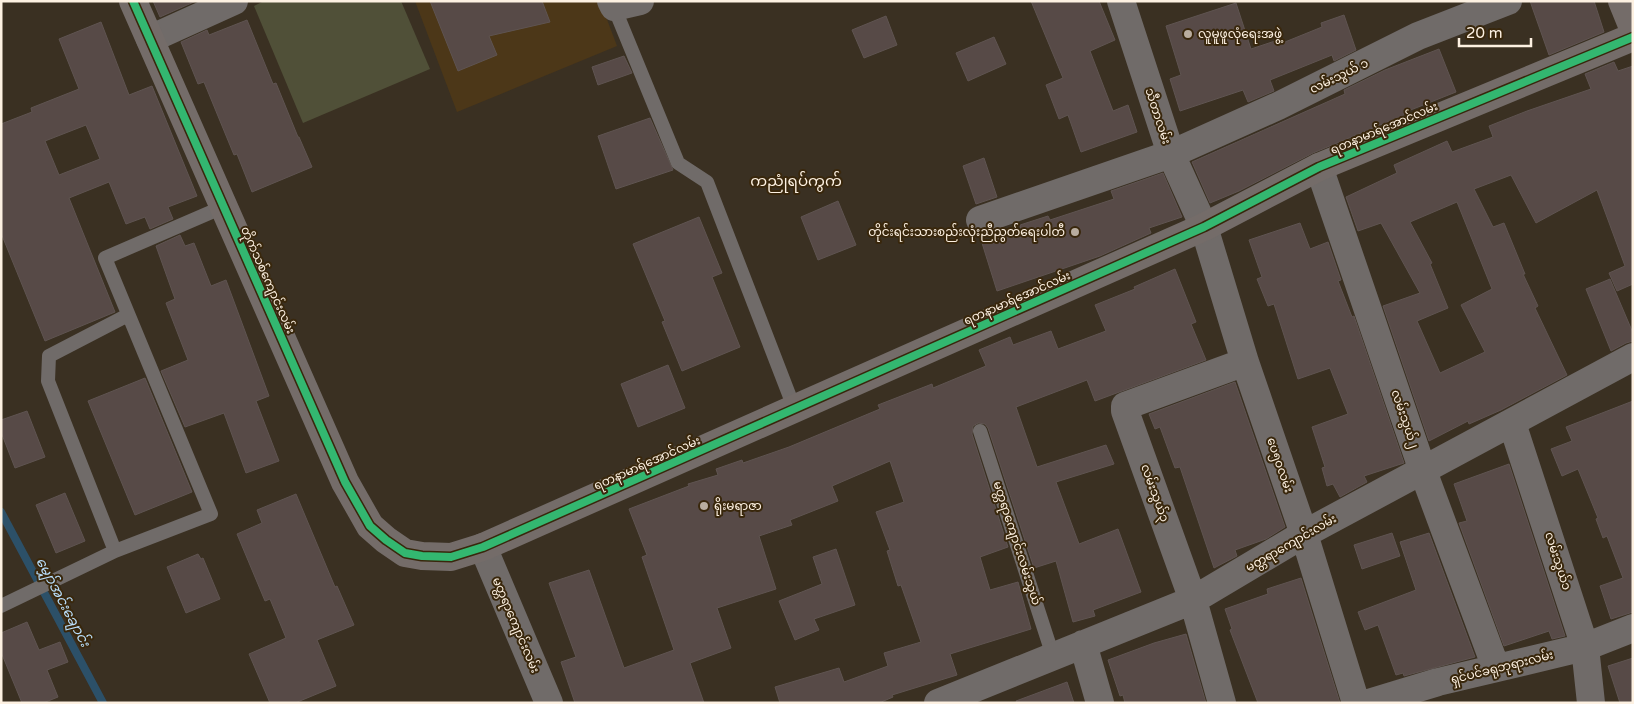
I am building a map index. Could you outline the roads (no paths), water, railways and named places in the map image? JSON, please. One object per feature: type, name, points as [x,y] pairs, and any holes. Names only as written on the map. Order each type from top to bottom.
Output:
[{"type":"street","name":"တိုက်သစ်ကျောင်းလမ်း","points":[[133,1],[345,482],[370,526],[405,553]]},
{"type":"street","points":[[150,39],[234,1]]},
{"type":"street","points":[[613,4],[640,1]]},
{"type":"street","name":"သီတာလမ်း","points":[[1121,1],[1171,154],[1204,227]]},
{"type":"street","name":"လမ်းသွယ် ၁","points":[[980,220],[1171,154],[1278,106],[1418,36],[1508,1]]},
{"type":"street","points":[[1622,1],[1633,28]]},
{"type":"street","name":"ရတနာမာရ်အောင်လမ်း","points":[[405,553],[422,556],[451,557],[483,547],[1204,227],[1320,167],[1633,37]]},
{"type":"street","name":"လမ်းသွယ်၂","points":[[1320,167],[1423,471],[1496,668]]},
{"type":"street","name":"ပေ၅၀လမ်း","points":[[1204,227],[1245,362],[1304,534],[1356,703]]},
{"type":"street","name":"မတ္တရာကျောင်းလမ်း","points":[[938,703],[1193,600],[1304,534],[1633,358]]},
{"type":"street","name":"လမ်းသွယ်၃","points":[[1222,703],[1193,600],[1125,412],[1125,406],[1245,362]]},
{"type":"street","name":"လမ်းသွယ်၁","points":[[1512,422],[1585,647],[1591,703]]},
{"type":"street","name":"မတ္တရာကျောင်းလမ်း","points":[[483,547],[549,703]]},
{"type":"street","name":"ရှင်ပင်ခရုဘုရားလမ်း","points":[[1369,703],[1442,692],[1496,668],[1585,647],[1633,628]]},
{"type":"street","points":[[1083,644],[1100,703]]},
{"type":"lane","points":[[613,4],[678,163],[707,182],[795,410]]},
{"type":"lane","points":[[1,606],[115,551],[211,514],[105,258],[223,207]]},
{"type":"lane","points":[[115,551],[48,381],[49,356],[128,315]]},
{"type":"lane","name":"မတ္တရာကျောင်းလမ်းသွယ်","points":[[980,431],[1054,656]]},
{"type":"waterway","name":"မျှော်အင်းချောင်း","points":[[1,512],[103,703]]},
{"type":"place","name":"လူမူဖူလုံရေးအဖွဲ့","points":[[1188,34]]},
{"type":"place","name":"တိုင်းရင်းသားစည်းလုံးညီညွတ်ရေးပါတီ","points":[[1075,232]]},
{"type":"place","name":"ရိုးမရာဇာ","points":[[704,506]]},
{"type":"district","name":"ကညုံရပ်ကွက်","points":[[796,181]]}]
